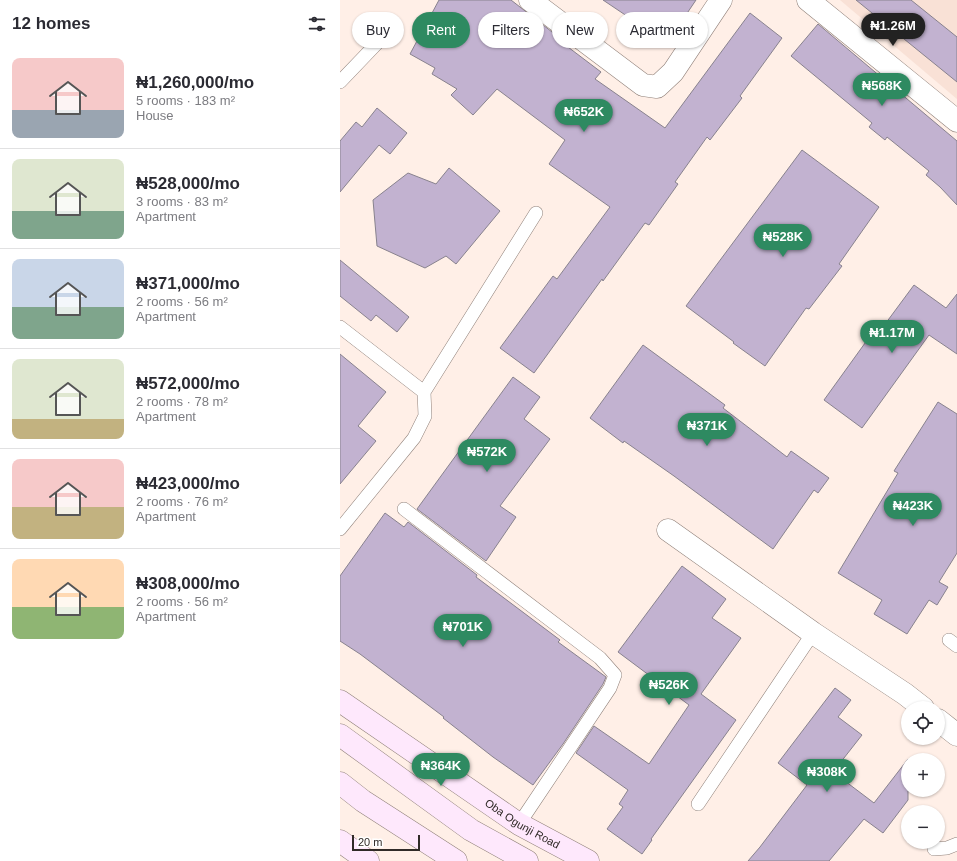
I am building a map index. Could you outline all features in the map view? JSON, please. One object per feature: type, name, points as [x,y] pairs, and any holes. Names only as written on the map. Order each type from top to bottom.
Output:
[{"type":"main road","name":"Oba Ogunji Road","points":[[340,700],[519,824],[588,861]]},
{"type":"main road","points":[[340,735],[471,830],[527,861]]},
{"type":"main road","points":[[340,783],[363,801],[456,861]]},
{"type":"main road","points":[[340,841],[368,861]]},
{"type":"street","points":[[530,0],[643,85],[657,87],[672,72],[721,0]]},
{"type":"street","points":[[808,0],[957,121]]},
{"type":"street","points":[[668,530],[813,633],[914,701]]},
{"type":"street","points":[[945,726],[957,735]]},
{"type":"lane","points":[[340,82],[372,48]]},
{"type":"lane","points":[[340,529],[414,438],[425,416],[424,392],[536,213]]},
{"type":"lane","points":[[340,327],[424,392]]},
{"type":"lane","points":[[404,509],[600,658],[615,675],[610,688],[519,824]]},
{"type":"lane","points":[[698,804],[813,633]]},
{"type":"lane","points":[[945,848],[957,844]]},
{"type":"shaded area","points":[[840,0],[957,0],[957,99]]},
{"type":"building","points":[[439,0],[511,0],[526,12],[478,12],[478,48],[544,48],[544,26],[552,32],[552,48],[569,48],[601,72],[595,79],[665,128],[750,13],[782,38],[740,96],[742,98],[710,140],[707,137],[675,182],[678,184],[649,225],[645,223],[603,281],[602,279],[534,373],[500,348],[553,276],[557,279],[610,207],[549,164],[565,140],[497,89],[473,115],[451,95],[457,89],[432,74],[435,68],[410,54],[413,48],[470,48],[470,12],[433,12]]},
{"type":"building","points":[[603,0],[696,0],[688,12],[621,12]]},
{"type":"building","points":[[856,0],[911,0],[957,37],[957,82]]},
{"type":"building","points":[[818,24],[957,141],[957,205],[926,175],[929,171],[887,137],[885,140],[869,127],[872,123],[791,56]]},
{"type":"building","points":[[377,108],[407,133],[390,154],[379,145],[340,192],[340,141],[356,122],[362,127]]},
{"type":"building","points":[[802,150],[879,207],[839,264],[842,266],[809,309],[806,308],[765,366],[686,306]]},
{"type":"building","points":[[449,168],[500,211],[456,264],[446,256],[425,268],[377,246],[373,200],[408,173],[436,184]]},
{"type":"building","points":[[340,260],[409,317],[397,332],[376,315],[371,321],[340,296]]},
{"type":"building","points":[[914,285],[946,308],[957,294],[957,354],[929,335],[862,428],[824,400],[873,332],[877,335]]},
{"type":"building","points":[[643,345],[725,405],[723,408],[787,457],[791,451],[829,478],[818,493],[814,490],[773,549],[674,476],[624,441],[623,443],[590,418]]},
{"type":"building","points":[[340,354],[386,392],[358,426],[376,441],[340,484]]},
{"type":"building","points":[[513,377],[540,397],[524,419],[550,439],[500,506],[516,517],[486,561],[417,509]]},
{"type":"building","points":[[938,402],[957,414],[957,553],[939,582],[948,587],[937,605],[929,600],[907,634],[874,614],[882,600],[838,573],[898,473],[894,471]]},
{"type":"building","points":[[385,513],[404,527],[408,522],[477,575],[476,577],[560,640],[558,642],[606,677],[603,684],[563,744],[533,785],[493,757],[443,718],[444,717],[360,654],[340,641],[340,576]]},
{"type":"building","points":[[682,566],[726,599],[712,618],[741,638],[701,694],[736,720],[651,839],[652,840],[642,854],[607,829],[623,807],[619,804],[628,790],[576,753],[594,726],[649,764],[689,705],[618,652]]},
{"type":"building","points":[[835,688],[851,700],[838,717],[862,735],[833,772],[874,803],[901,768],[901,797],[908,797],[908,800],[904,805],[901,805],[901,809],[883,833],[864,819],[829,861],[748,861],[807,785],[778,763]]}]
